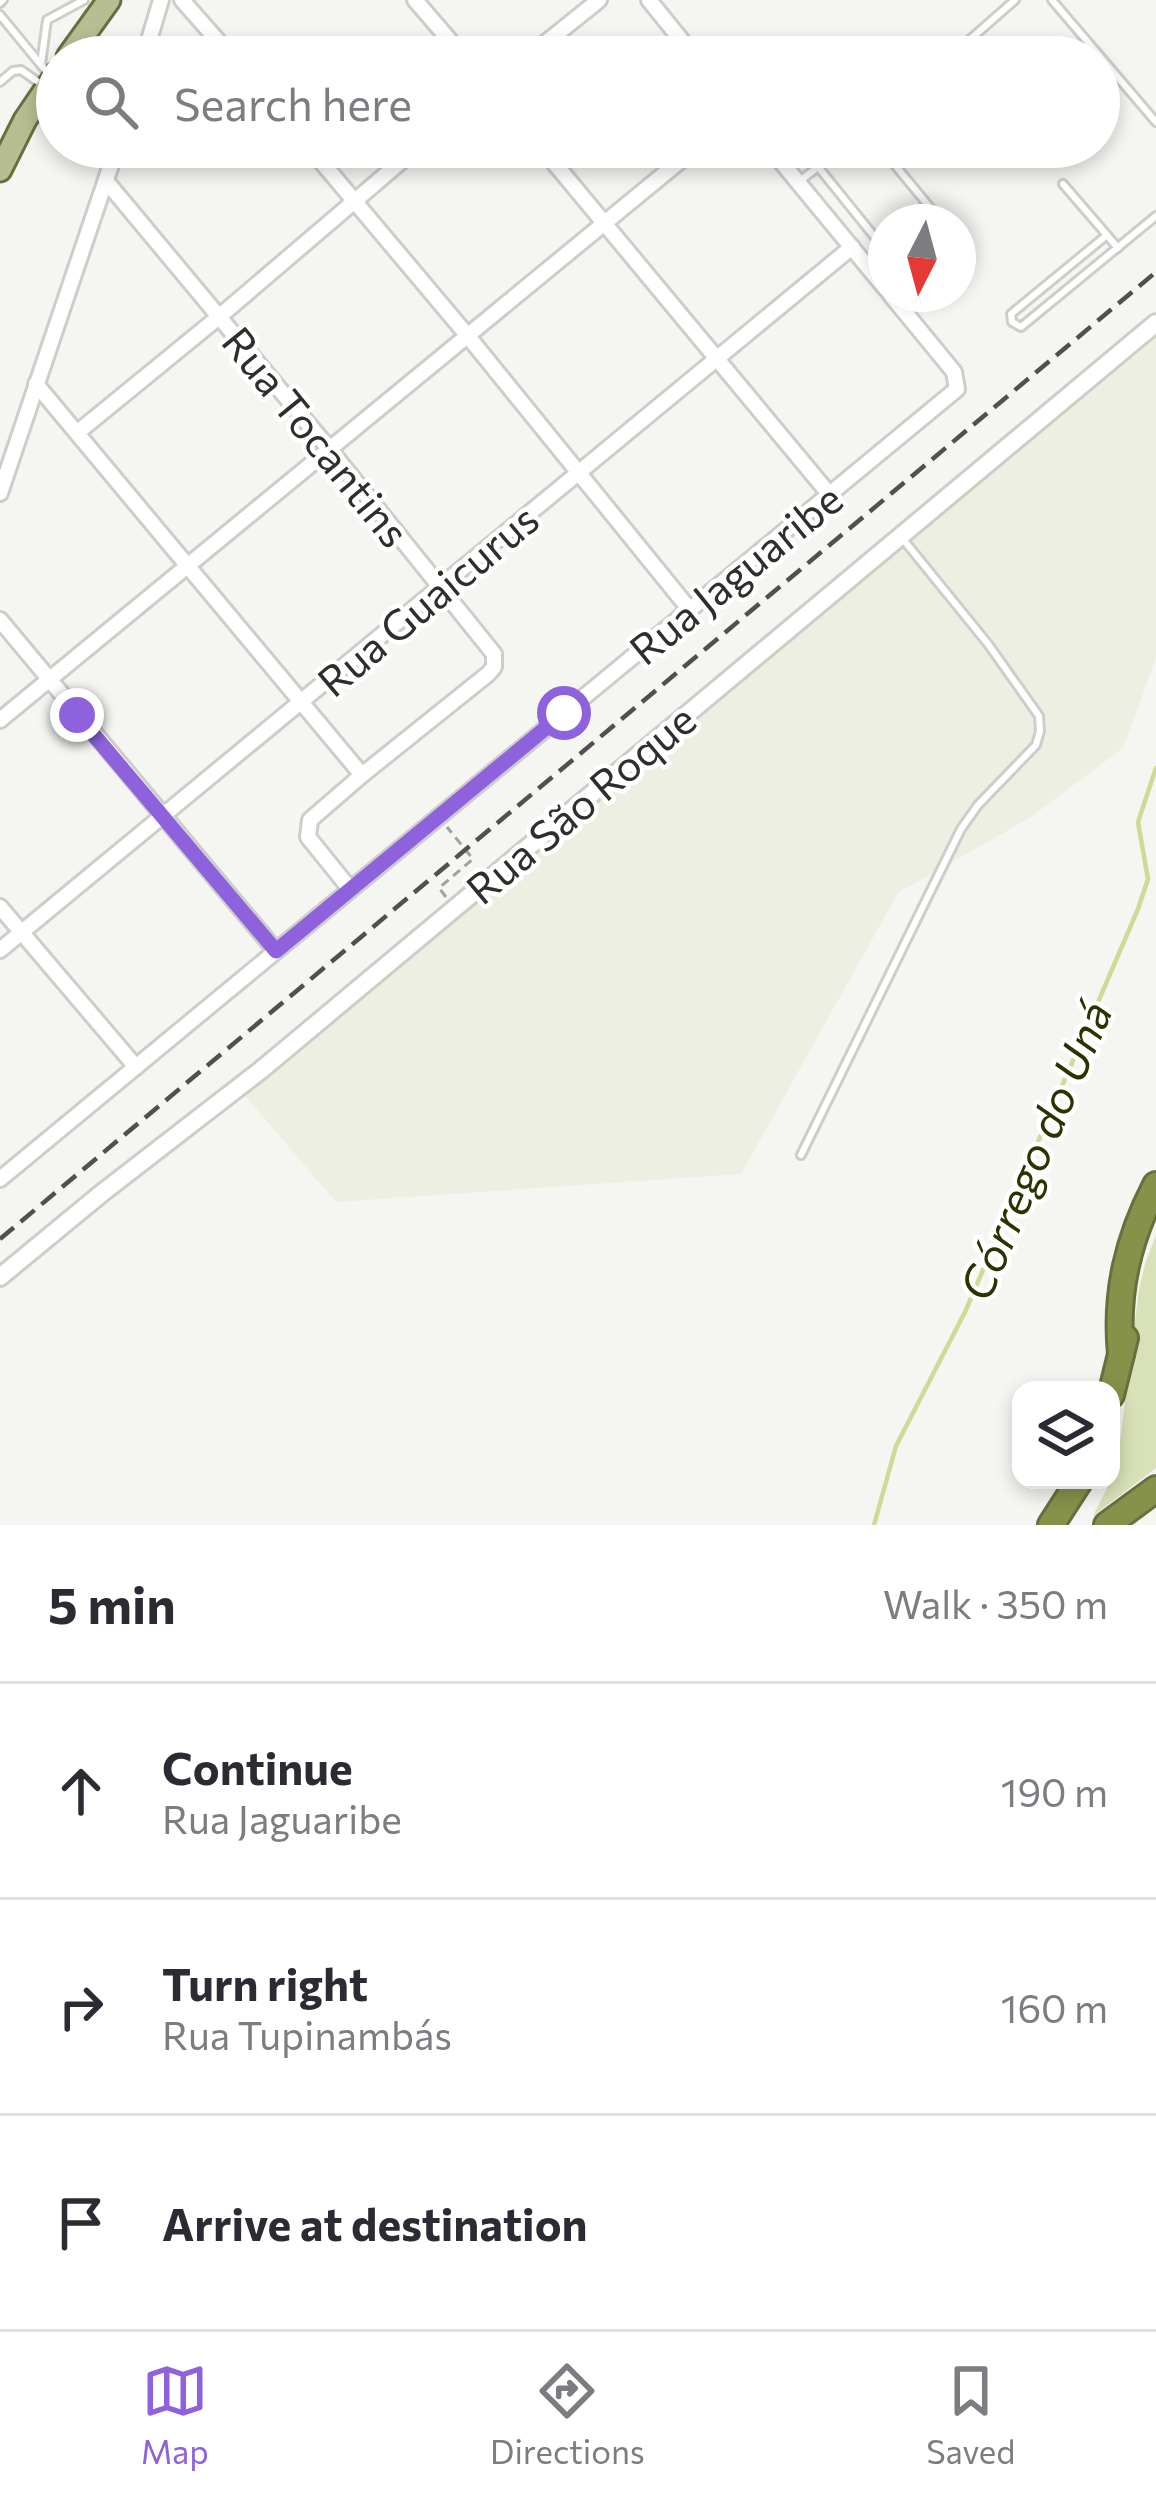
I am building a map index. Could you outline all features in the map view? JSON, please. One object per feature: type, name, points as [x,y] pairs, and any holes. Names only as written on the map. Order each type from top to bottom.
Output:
[{"type":"highway","points":[[1121,1354],[1118,1322],[1123,1273],[1156,1185]]},
{"type":"highway","points":[[1114,1381],[1156,1226]]},
{"type":"highway","points":[[1051,1525],[1073,1489]]},
{"type":"highway","points":[[1107,1525],[1156,1489]]},
{"type":"main road","points":[[83,36],[109,0]]},
{"type":"main road","points":[[0,170],[36,100]]},
{"type":"street","points":[[150,36],[161,0]]},
{"type":"street","points":[[182,0],[214,36]]},
{"type":"street","points":[[416,0],[446,36]]},
{"type":"street","points":[[554,36],[599,0]]},
{"type":"street","points":[[649,0],[678,36]]},
{"type":"street","points":[[0,493],[110,168]]},
{"type":"street","points":[[327,168],[690,610]]},
{"type":"street","points":[[78,432],[392,168]]},
{"type":"street","points":[[559,168],[830,495]]},
{"type":"street","points":[[0,720],[671,168]]},
{"type":"street","points":[[787,168],[868,267]]},
{"type":"street","name":"Rua Tocantins","points":[[106,181],[494,654],[494,668],[314,814],[308,838],[350,889]]},
{"type":"street","name":"Rua Guaicurus","points":[[0,950],[852,247]]},
{"type":"street","name":"Rua Jaguaribe","points":[[0,1180],[957,389],[954,372],[905,312]]},
{"type":"street","name":"Rua São Roque","points":[[0,1277],[261,1070],[1156,323]]},
{"type":"street","points":[[36,384],[362,775]]},
{"type":"street","points":[[0,620],[276,951]]},
{"type":"street","points":[[0,907],[136,1067]]},
{"type":"lane","points":[[47,20],[84,0]]},
{"type":"lane","points":[[974,36],[1015,0]]},
{"type":"lane","points":[[1052,0],[1083,36]]},
{"type":"lane","points":[[40,12],[47,20],[48,36]]},
{"type":"lane","points":[[0,14],[36,60]]},
{"type":"lane","points":[[0,82],[13,71],[36,73]]},
{"type":"lane","points":[[1120,80],[1156,122]]},
{"type":"lane","points":[[799,182],[819,168],[868,229]]},
{"type":"lane","points":[[897,168],[927,204]]},
{"type":"lane","points":[[1064,184],[1118,248]]},
{"type":"lane","points":[[1107,235],[1012,314],[1012,322],[1021,327],[1156,216]]},
{"type":"lane","points":[[801,1155],[961,829],[977,805],[1036,745],[1040,730],[1039,716],[988,644],[900,536]]},
{"type":"path","points":[[447,827],[473,859],[439,888],[448,899]]},
{"type":"shaded area","points":[[1156,329],[1156,658],[1123,748],[1031,817],[898,893],[741,1174],[336,1202],[240,1090]]},
{"type":"green space","points":[[1156,1235],[1156,1468],[1093,1516],[1106,1489],[1120,1489],[1120,1442],[1145,1264]]},
{"type":"waterway","name":"Córrego do Uná","points":[[874,1525],[896,1446],[965,1312],[1138,909],[1148,879],[1138,822],[1156,768]]},
{"type":"railway","points":[[0,1239],[1156,272]]},
{"type":"route","points":[[77,715],[276,951],[564,713]]}]
